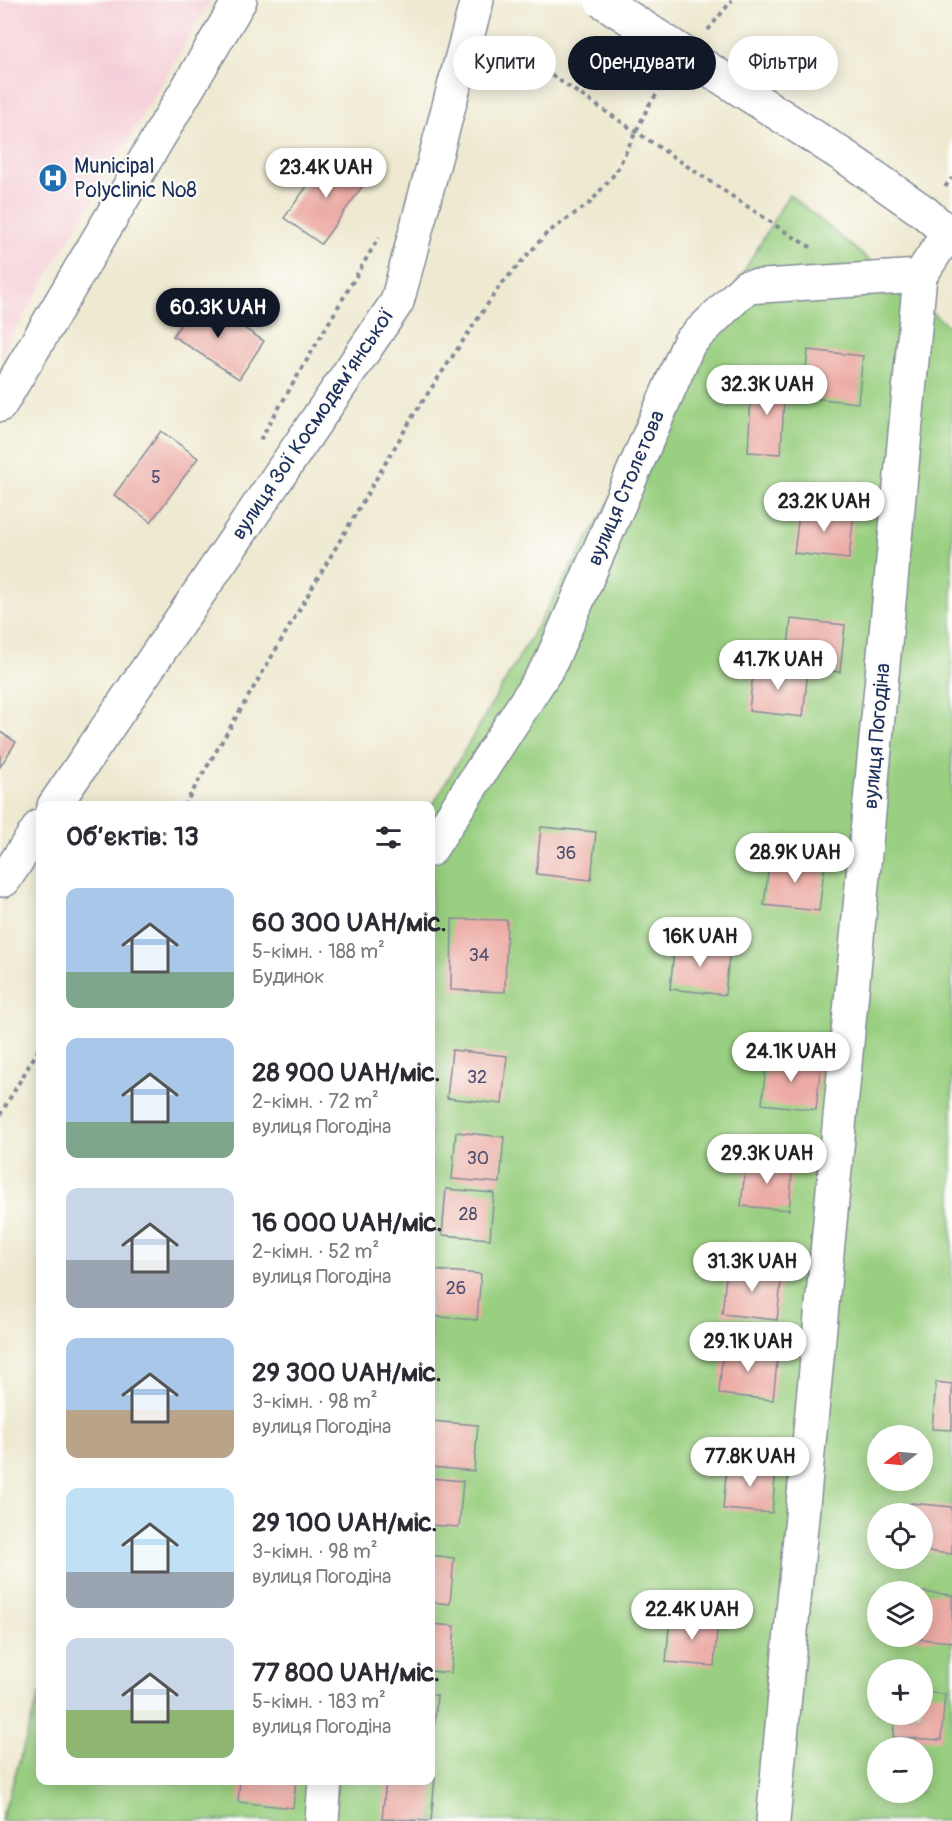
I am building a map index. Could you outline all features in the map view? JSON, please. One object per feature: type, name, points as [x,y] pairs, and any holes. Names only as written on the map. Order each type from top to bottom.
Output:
[{"type":"street","points":[[0,405],[240,0]]},
{"type":"street","name":"вулиця Зої Космодем’янської","points":[[57,801],[397,302],[477,0]]},
{"type":"street","points":[[601,0],[847,158],[924,212],[950,235]]},
{"type":"street","name":"вулиця Погодіна","points":[[773,1821],[920,276],[950,235]]},
{"type":"street","name":"вулиця Столєтова","points":[[435,842],[550,664],[689,343],[746,287],[920,276]]},
{"type":"street","points":[[0,877],[4,880],[36,832]]},
{"type":"street","points":[[322,1821],[325,1785]]},
{"type":"path","points":[[704,34],[732,0]]},
{"type":"path","points":[[556,78],[784,231]]},
{"type":"path","points":[[187,801],[416,411],[493,296],[547,233],[590,203],[616,172],[649,105],[660,90]]},
{"type":"path","points":[[257,445],[383,229]]},
{"type":"path","points":[[0,1115],[36,1054]]},
{"type":"shaded area","name":"Municipal Polyclinic №8","points":[[0,0],[211,0],[0,356]]},
{"type":"green space","points":[[789,194],[952,329],[952,1821],[1,1821],[36,1705],[36,1785],[435,1785],[435,801]]},
{"type":"building","points":[[331,153],[367,180],[321,244],[284,218]]},
{"type":"building","points":[[197,298],[264,341],[239,379],[173,336]]},
{"type":"building","points":[[808,350],[863,356],[858,403],[803,397]]},
{"type":"building","points":[[752,378],[785,380],[781,454],[748,452]]},
{"type":"building","points":[[161,431],[198,458],[151,522],[114,495]]},
{"type":"building","points":[[800,506],[854,512],[849,559],[794,553]]},
{"type":"building","points":[[791,619],[845,625],[840,672],[786,666]]},
{"type":"building","points":[[754,664],[808,670],[803,717],[749,711]]},
{"type":"building","points":[[0,732],[16,742],[0,767]]},
{"type":"building","points":[[541,827],[596,832],[591,880],[536,874]]},
{"type":"building","points":[[770,857],[825,863],[819,911],[764,905]]},
{"type":"building","points":[[452,919],[507,920],[505,992],[451,990]]},
{"type":"building","points":[[675,941],[730,947],[725,995],[670,989]]},
{"type":"building","points":[[452,1050],[507,1056],[502,1104],[447,1098]]},
{"type":"building","points":[[767,1056],[821,1063],[816,1110],[762,1104]]},
{"type":"building","points":[[456,1132],[504,1137],[500,1183],[452,1179]]},
{"type":"building","points":[[746,1160],[793,1164],[789,1210],[741,1206]]},
{"type":"building","points":[[446,1189],[494,1193],[490,1239],[442,1235]]},
{"type":"building","points":[[727,1266],[782,1272],[777,1320],[722,1314]]},
{"type":"building","points":[[435,1270],[481,1274],[477,1320],[435,1316]]},
{"type":"building","points":[[723,1347],[778,1353],[773,1400],[719,1394]]},
{"type":"building","points":[[936,1382],[952,1384],[952,1430],[933,1429]]},
{"type":"building","points":[[435,1421],[478,1425],[474,1471],[435,1467]]},
{"type":"building","points":[[727,1463],[776,1467],[772,1513],[723,1509]]},
{"type":"building","points":[[435,1478],[463,1481],[459,1527],[435,1525]]},
{"type":"building","points":[[933,1505],[952,1507],[952,1554],[933,1552]]},
{"type":"building","points":[[435,1556],[454,1558],[450,1604],[435,1602]]},
{"type":"building","points":[[933,1593],[952,1595],[952,1642],[933,1640]]},
{"type":"building","points":[[670,1616],[718,1620],[714,1666],[666,1662]]},
{"type":"building","points":[[435,1624],[455,1626],[451,1673],[435,1671]]},
{"type":"building","points":[[933,1693],[945,1694],[941,1740],[933,1740],[933,1737],[893,1737],[894,1725],[933,1725]]},
{"type":"building","points":[[435,1695],[437,1695],[435,1718]]},
{"type":"building","points":[[240,1785],[295,1785],[293,1808],[238,1802]]},
{"type":"building","points":[[385,1785],[434,1785],[431,1821],[382,1819]]},
{"type":"place","name":"Municipal Polyclinic №8","points":[[53,178]]}]
